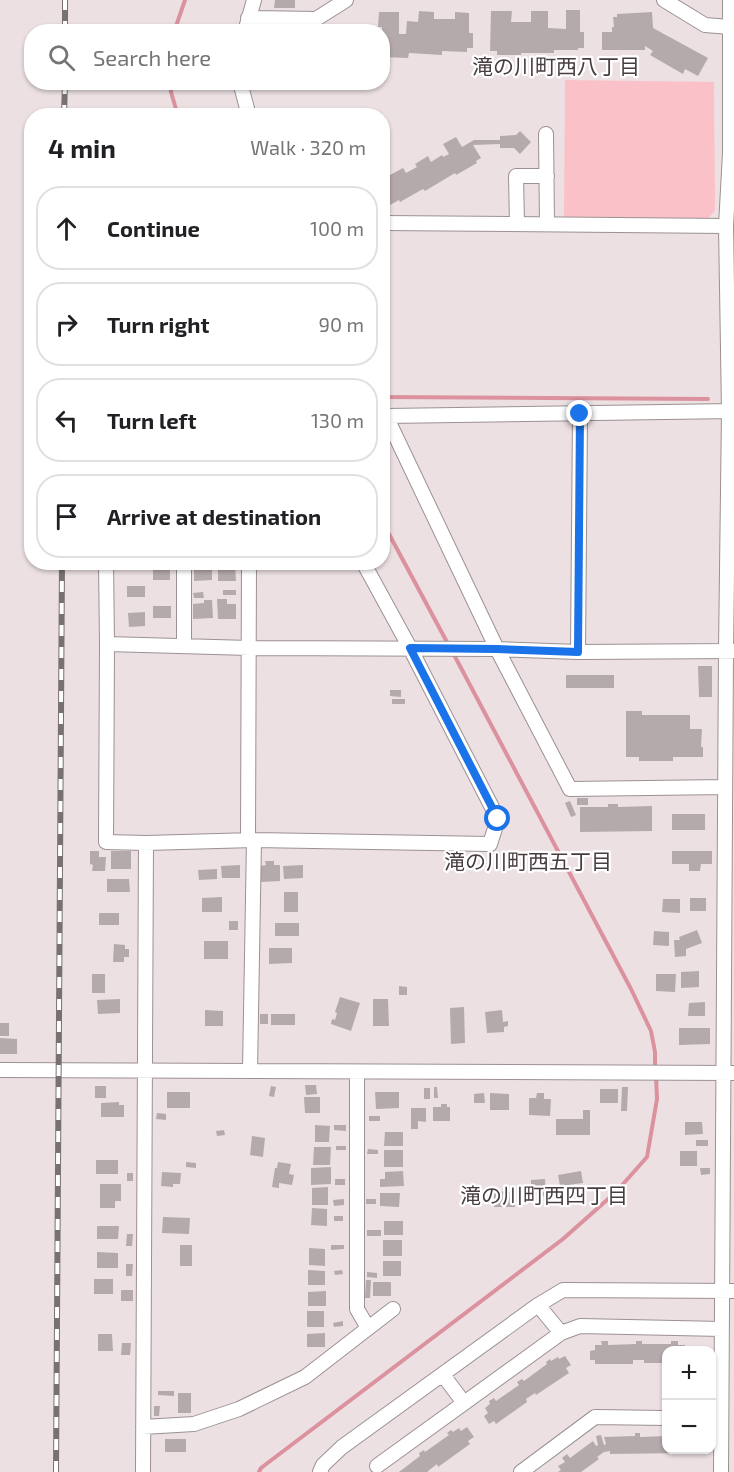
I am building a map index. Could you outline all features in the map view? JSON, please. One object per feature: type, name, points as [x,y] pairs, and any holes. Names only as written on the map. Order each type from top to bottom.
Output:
[{"type":"street","points":[[246,24],[254,0]]},
{"type":"street","points":[[258,24],[316,19],[346,0]]},
{"type":"street","points":[[664,0],[705,25],[730,27]]},
{"type":"street","points":[[721,1472],[716,1418],[722,1329],[728,1291],[728,785],[732,411],[726,226],[732,153],[730,0]]},
{"type":"street","points":[[242,90],[247,108]]},
{"type":"street","points":[[546,134],[547,224]]},
{"type":"street","points":[[517,224],[516,176],[547,176]]},
{"type":"street","points":[[390,223],[726,226]]},
{"type":"street","points":[[390,416],[732,411]]},
{"type":"street","points":[[578,652],[580,414]]},
{"type":"street","points":[[390,424],[497,649],[570,789],[728,785]]},
{"type":"street","points":[[106,570],[106,842],[251,840],[490,844],[498,819],[367,570]]},
{"type":"street","points":[[184,570],[184,646]]},
{"type":"street","points":[[249,570],[250,1071]]},
{"type":"street","points":[[107,644],[578,652],[730,651]]},
{"type":"street","points":[[143,1472],[147,843]]},
{"type":"street","points":[[0,1070],[729,1073]]},
{"type":"street","points":[[357,1072],[357,1309],[368,1328]]},
{"type":"street","points":[[320,1472],[323,1465],[342,1447],[538,1305],[563,1290],[728,1291]]},
{"type":"street","points":[[538,1305],[561,1333]]},
{"type":"street","points":[[143,1427],[194,1424],[239,1409],[305,1377],[393,1309]]},
{"type":"street","points":[[377,1466],[561,1333],[580,1326],[722,1329]]},
{"type":"street","points":[[443,1375],[464,1403]]},
{"type":"street","points":[[521,1472],[595,1417],[662,1418]]},
{"type":"shaded area","points":[[565,80],[714,82],[715,211],[707,219],[564,217]]},
{"type":"building","points":[[275,0],[295,0],[295,8],[274,8]]},
{"type":"building","points":[[566,10],[580,10],[580,32],[584,32],[584,48],[554,50],[554,53],[521,53],[521,55],[497,55],[497,51],[490,51],[491,11],[512,11],[511,22],[531,22],[531,11],[548,11],[548,28],[566,29]]},
{"type":"building","points":[[419,11],[434,12],[434,19],[455,19],[455,12],[469,13],[469,33],[473,33],[473,48],[467,48],[467,52],[442,51],[442,55],[409,53],[408,58],[390,57],[390,24],[378,24],[379,12],[399,12],[399,34],[406,34],[407,21],[418,22]]},
{"type":"building","points":[[652,12],[653,28],[708,58],[698,76],[685,69],[683,74],[650,55],[653,51],[645,46],[645,50],[602,50],[602,32],[612,32],[613,17],[617,17],[617,14]]},
{"type":"building","points":[[520,131],[531,142],[520,154],[514,148],[500,148],[500,144],[473,145],[481,158],[476,161],[477,163],[425,191],[423,189],[390,205],[390,175],[403,168],[406,173],[417,167],[415,164],[428,156],[431,162],[442,155],[443,157],[449,154],[443,144],[456,137],[462,147],[474,140],[500,140],[500,136],[516,135]]},
{"type":"building","points":[[153,570],[170,570],[170,580],[153,580]]},
{"type":"building","points":[[194,570],[212,570],[212,580],[194,581]]},
{"type":"building","points":[[218,570],[235,570],[236,581],[218,581]]},
{"type":"building","points":[[127,586],[145,586],[145,597],[127,597]]},
{"type":"building","points":[[223,590],[236,590],[236,595],[223,595]]},
{"type":"building","points":[[203,592],[204,598],[194,598],[193,593]]},
{"type":"building","points":[[217,599],[227,599],[227,604],[236,604],[236,619],[218,619]]},
{"type":"building","points":[[204,600],[212,600],[213,618],[193,619],[193,604],[204,603]]},
{"type":"building","points":[[153,606],[171,606],[171,618],[153,618]]},
{"type":"building","points":[[145,612],[145,626],[129,627],[128,613]]},
{"type":"building","points":[[698,666],[712,666],[712,697],[699,697]]},
{"type":"building","points":[[566,675],[614,675],[614,688],[566,688]]},
{"type":"building","points":[[390,690],[401,690],[401,697],[390,696]]},
{"type":"building","points":[[392,699],[405,699],[405,704],[392,704]]},
{"type":"building","points":[[626,711],[642,711],[642,715],[690,715],[690,729],[702,729],[703,757],[673,757],[673,761],[639,761],[639,757],[626,757]]},
{"type":"building","points":[[577,798],[588,798],[588,805],[577,805]]},
{"type":"building","points":[[570,801],[576,815],[571,817],[565,803]]},
{"type":"building","points":[[608,804],[618,804],[618,807],[652,806],[652,831],[580,832],[580,807],[608,807]]},
{"type":"building","points":[[672,814],[705,814],[705,830],[672,830]]},
{"type":"building","points":[[90,851],[99,851],[99,857],[106,857],[105,871],[92,871]]},
{"type":"building","points":[[111,851],[131,851],[131,869],[111,869]]},
{"type":"building","points":[[672,851],[712,851],[712,864],[701,864],[700,871],[689,871],[689,864],[672,864]]},
{"type":"building","points":[[265,861],[274,861],[274,865],[280,865],[280,881],[261,882],[261,866],[266,865]]},
{"type":"building","points":[[240,865],[240,878],[222,878],[221,866]]},
{"type":"building","points":[[303,865],[303,878],[284,879],[283,866]]},
{"type":"building","points":[[217,869],[217,879],[199,880],[198,870]]},
{"type":"building","points":[[107,879],[129,879],[130,892],[107,892]]},
{"type":"building","points":[[284,892],[298,892],[298,912],[284,912]]},
{"type":"building","points":[[222,897],[222,912],[202,912],[202,898]]},
{"type":"building","points":[[690,898],[706,898],[706,911],[690,911]]},
{"type":"building","points":[[663,899],[680,899],[680,913],[662,912]]},
{"type":"building","points":[[99,913],[119,913],[119,925],[99,925]]},
{"type":"building","points":[[229,921],[238,921],[238,930],[229,930]]},
{"type":"building","points":[[275,923],[299,923],[299,936],[275,936]]},
{"type":"building","points":[[697,930],[702,943],[686,949],[686,956],[675,957],[674,940],[680,940],[679,937]]},
{"type":"building","points":[[654,931],[669,932],[669,946],[653,945]]},
{"type":"building","points":[[204,941],[228,941],[228,959],[204,959]]},
{"type":"building","points":[[114,944],[125,945],[125,949],[129,949],[129,957],[124,957],[124,962],[113,962]]},
{"type":"building","points":[[269,948],[292,948],[292,963],[269,964]]},
{"type":"building","points":[[699,971],[699,987],[681,988],[681,972]]},
{"type":"building","points":[[92,974],[105,974],[105,993],[92,993]]},
{"type":"building","points":[[656,974],[676,974],[675,992],[656,991]]},
{"type":"building","points":[[399,986],[407,987],[407,995],[399,995]]},
{"type":"building","points":[[340,997],[360,1003],[351,1031],[331,1024],[332,1019],[335,1020]]},
{"type":"building","points":[[120,999],[120,1013],[98,1014],[97,1000]]},
{"type":"building","points":[[373,999],[388,999],[389,1026],[373,1026]]},
{"type":"building","points":[[705,1002],[705,1016],[688,1016],[689,1003]]},
{"type":"building","points":[[464,1007],[465,1043],[451,1044],[450,1008]]},
{"type":"building","points":[[205,1010],[223,1011],[223,1026],[205,1026]]},
{"type":"building","points":[[502,1010],[503,1022],[508,1021],[508,1026],[504,1027],[504,1032],[487,1033],[485,1012]]},
{"type":"building","points":[[260,1014],[268,1014],[268,1024],[260,1024]]},
{"type":"building","points":[[271,1014],[295,1014],[295,1025],[271,1025]]},
{"type":"building","points":[[0,1023],[9,1023],[9,1036],[0,1036]]},
{"type":"building","points":[[679,1028],[710,1028],[710,1044],[679,1045]]},
{"type":"building","points":[[0,1038],[17,1039],[17,1054],[0,1054]]},
{"type":"building","points":[[305,1085],[316,1085],[317,1094],[306,1095]]},
{"type":"building","points":[[95,1086],[106,1086],[106,1098],[95,1098]]},
{"type":"building","points":[[271,1086],[276,1087],[274,1097],[269,1096]]},
{"type":"building","points":[[434,1087],[437,1087],[438,1098],[434,1098]]},
{"type":"building","points":[[622,1087],[628,1087],[627,1111],[621,1111]]},
{"type":"building","points":[[424,1088],[430,1088],[430,1099],[424,1099]]},
{"type":"building","points":[[600,1089],[618,1089],[618,1103],[600,1103]]},
{"type":"building","points":[[167,1092],[190,1092],[190,1108],[167,1108]]},
{"type":"building","points":[[375,1092],[399,1092],[399,1108],[376,1109]]},
{"type":"building","points":[[484,1093],[485,1103],[474,1103],[474,1094]]},
{"type":"building","points":[[490,1093],[509,1094],[509,1110],[490,1110]]},
{"type":"building","points":[[537,1093],[544,1093],[544,1099],[551,1099],[550,1116],[529,1115],[529,1098],[536,1098]]},
{"type":"building","points":[[304,1097],[320,1097],[320,1113],[305,1113]]},
{"type":"building","points":[[119,1102],[119,1105],[124,1105],[124,1117],[101,1117],[101,1103]]},
{"type":"building","points":[[441,1104],[447,1104],[447,1107],[450,1107],[450,1121],[433,1121],[433,1107],[441,1107]]},
{"type":"building","points":[[411,1108],[426,1108],[426,1122],[418,1121],[418,1129],[411,1129]]},
{"type":"building","points":[[583,1110],[590,1110],[590,1135],[556,1135],[556,1119],[583,1119]]},
{"type":"building","points":[[157,1113],[166,1114],[166,1120],[156,1119]]},
{"type":"building","points":[[369,1116],[380,1116],[380,1121],[369,1121]]},
{"type":"building","points":[[685,1122],[702,1122],[703,1134],[685,1135]]},
{"type":"building","points":[[315,1125],[330,1126],[329,1142],[315,1142]]},
{"type":"building","points":[[334,1125],[346,1125],[346,1131],[334,1130]]},
{"type":"building","points":[[224,1130],[225,1135],[217,1136],[216,1131]]},
{"type":"building","points":[[385,1132],[403,1132],[403,1146],[384,1146]]},
{"type":"building","points":[[252,1136],[265,1138],[263,1157],[250,1155]]},
{"type":"building","points":[[696,1140],[708,1140],[708,1146],[696,1146]]},
{"type":"building","points":[[336,1146],[346,1146],[346,1150],[336,1150]]},
{"type":"building","points":[[314,1147],[331,1147],[330,1165],[313,1165]]},
{"type":"building","points":[[368,1149],[378,1150],[378,1154],[367,1154]]},
{"type":"building","points":[[384,1150],[403,1150],[403,1167],[384,1167]]},
{"type":"building","points":[[680,1151],[697,1151],[697,1166],[680,1166]]},
{"type":"building","points":[[96,1160],[118,1160],[118,1174],[96,1174]]},
{"type":"building","points":[[186,1162],[196,1163],[196,1168],[186,1167]]},
{"type":"building","points":[[278,1162],[291,1164],[289,1174],[294,1175],[292,1185],[279,1183],[279,1188],[272,1187]]},
{"type":"building","points":[[331,1167],[331,1184],[311,1185],[311,1168]]},
{"type":"building","points":[[700,1168],[710,1168],[710,1174],[701,1175]]},
{"type":"building","points":[[403,1171],[404,1186],[380,1187],[380,1179],[385,1179],[385,1172]]},
{"type":"building","points":[[581,1171],[583,1183],[560,1186],[558,1175]]},
{"type":"building","points":[[162,1172],[181,1173],[180,1184],[173,1184],[173,1187],[161,1186]]},
{"type":"building","points":[[127,1173],[133,1173],[133,1181],[127,1181]]},
{"type":"building","points":[[335,1179],[345,1179],[345,1185],[335,1185]]},
{"type":"building","points":[[545,1179],[546,1196],[538,1197],[538,1190],[531,1190],[531,1180]]},
{"type":"building","points":[[100,1184],[121,1184],[121,1201],[115,1201],[115,1208],[100,1208]]},
{"type":"building","points":[[328,1187],[328,1205],[312,1205],[312,1188]]},
{"type":"building","points":[[494,1191],[515,1192],[515,1207],[494,1207]]},
{"type":"building","points":[[380,1193],[400,1193],[399,1207],[380,1206]]},
{"type":"building","points":[[344,1199],[344,1205],[334,1206],[333,1200]]},
{"type":"building","points":[[366,1199],[376,1199],[376,1204],[366,1204]]},
{"type":"building","points":[[312,1208],[327,1209],[327,1226],[311,1225]]},
{"type":"building","points":[[334,1216],[343,1216],[343,1221],[334,1221]]},
{"type":"building","points":[[163,1217],[190,1218],[189,1234],[162,1233]]},
{"type":"building","points":[[384,1221],[403,1221],[403,1235],[384,1235]]},
{"type":"building","points":[[97,1226],[119,1226],[118,1239],[97,1239]]},
{"type":"building","points":[[367,1230],[381,1230],[381,1236],[367,1236]]},
{"type":"building","points":[[127,1234],[133,1234],[132,1246],[126,1246]]},
{"type":"building","points":[[383,1240],[402,1240],[402,1256],[383,1256]]},
{"type":"building","points":[[180,1245],[192,1245],[192,1266],[180,1266]]},
{"type":"building","points":[[331,1245],[344,1245],[344,1249],[331,1250]]},
{"type":"building","points":[[309,1248],[325,1249],[325,1266],[309,1265]]},
{"type":"building","points":[[97,1252],[118,1253],[118,1268],[97,1268]]},
{"type":"building","points":[[383,1261],[401,1261],[401,1276],[383,1276]]},
{"type":"building","points":[[126,1264],[133,1264],[132,1276],[126,1276]]},
{"type":"building","points":[[308,1270],[325,1271],[325,1285],[308,1285]]},
{"type":"building","points":[[342,1270],[343,1274],[335,1275],[334,1271]]},
{"type":"building","points":[[367,1272],[377,1273],[377,1278],[367,1277]]},
{"type":"building","points":[[94,1279],[113,1279],[113,1294],[94,1294]]},
{"type":"building","points":[[366,1280],[371,1280],[370,1298],[365,1298]]},
{"type":"building","points":[[373,1282],[391,1282],[391,1296],[373,1296]]},
{"type":"building","points":[[121,1290],[133,1290],[133,1301],[121,1301]]},
{"type":"building","points":[[326,1291],[326,1306],[308,1306],[308,1292]]},
{"type":"building","points":[[307,1311],[324,1311],[324,1327],[307,1327]]},
{"type":"building","points":[[343,1321],[343,1326],[334,1327],[333,1323]]},
{"type":"building","points":[[325,1333],[325,1347],[307,1347],[307,1334]]},
{"type":"building","points":[[98,1334],[112,1334],[113,1351],[98,1351]]},
{"type":"building","points":[[601,1341],[608,1341],[608,1345],[636,1344],[636,1341],[642,1341],[642,1344],[671,1344],[671,1341],[678,1341],[678,1345],[685,1346],[662,1346],[662,1363],[644,1363],[644,1360],[633,1360],[633,1364],[595,1364],[595,1360],[590,1360],[590,1351],[595,1350],[595,1345],[602,1345]]},
{"type":"building","points":[[122,1343],[131,1343],[130,1355],[121,1355]]},
{"type":"building","points":[[565,1356],[571,1365],[566,1368],[569,1373],[526,1399],[527,1402],[496,1424],[494,1421],[489,1424],[484,1416],[488,1413],[485,1408],[490,1404],[489,1401],[494,1398],[496,1401],[519,1385],[517,1382],[522,1379],[524,1381],[547,1364],[546,1362],[550,1359],[551,1361]]},
{"type":"building","points":[[158,1391],[174,1391],[174,1396],[158,1395]]},
{"type":"building","points":[[178,1393],[191,1393],[191,1413],[178,1413]]},
{"type":"building","points":[[154,1406],[160,1406],[159,1416],[154,1416]]},
{"type":"building","points":[[467,1427],[474,1437],[468,1441],[470,1444],[438,1467],[437,1464],[428,1472],[399,1472],[420,1456],[419,1453],[424,1450],[425,1452],[449,1435],[447,1433],[451,1430],[453,1432],[459,1428],[461,1431]]},
{"type":"building","points":[[635,1433],[640,1433],[640,1437],[662,1436],[662,1453],[610,1454],[610,1451],[604,1452],[597,1457],[599,1459],[581,1472],[558,1472],[561,1470],[558,1466],[565,1462],[562,1458],[567,1454],[570,1458],[593,1441],[596,1446],[598,1445],[596,1436],[601,1435],[604,1445],[606,1444],[604,1437],[635,1436]]},
{"type":"building","points":[[165,1439],[186,1439],[186,1452],[165,1452]]},
{"type":"waterway","points":[[177,24],[185,0]]},
{"type":"waterway","points":[[171,90],[176,108]]},
{"type":"waterway","points":[[390,397],[708,399]]},
{"type":"waterway","points":[[390,536],[448,644]]},
{"type":"waterway","points":[[452,651],[631,989],[651,1031],[655,1068]]},
{"type":"waterway","points":[[259,1472],[261,1468],[563,1239],[616,1192],[647,1157],[657,1099],[656,1076]]},
{"type":"railway","points":[[65,0],[65,24]]},
{"type":"railway","points":[[64,108],[65,90]]},
{"type":"railway","points":[[56,1472],[62,570]]},
{"type":"district","name":"滝の川町西八丁目","points":[[556,67]]},
{"type":"district","name":"滝の川町西五丁目","points":[[528,862]]},
{"type":"district","name":"滝の川町西四丁目","points":[[544,1196]]},
{"type":"route","points":[[498,819],[410,648],[578,652],[580,414]]}]
